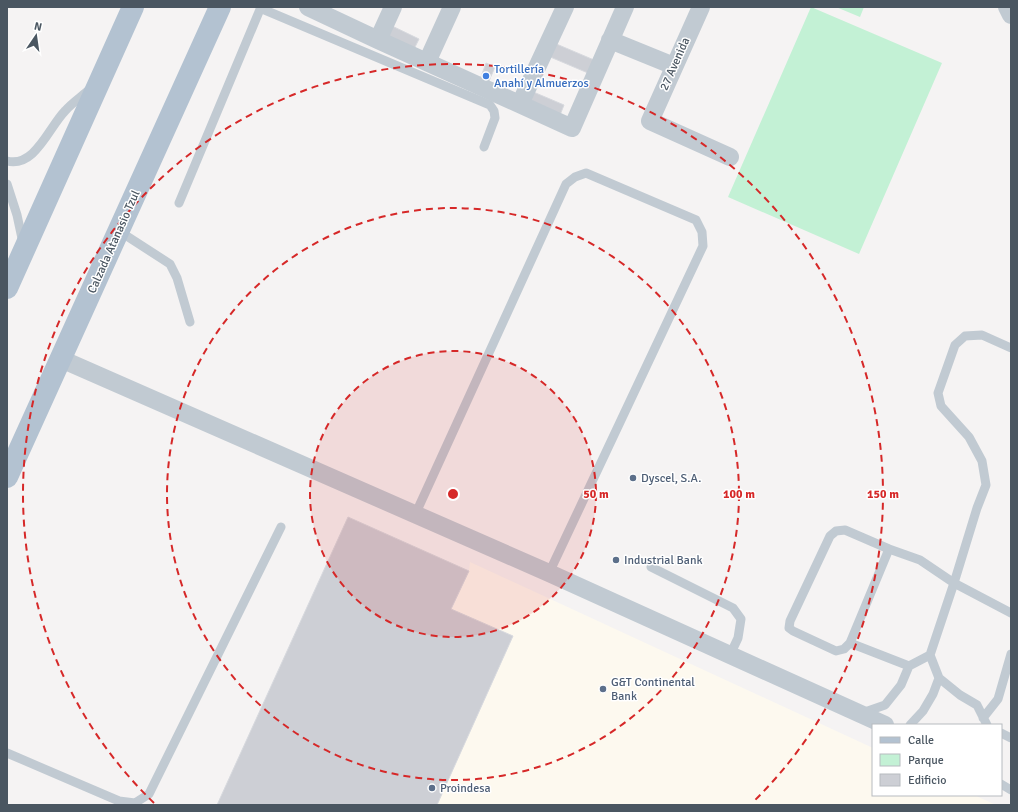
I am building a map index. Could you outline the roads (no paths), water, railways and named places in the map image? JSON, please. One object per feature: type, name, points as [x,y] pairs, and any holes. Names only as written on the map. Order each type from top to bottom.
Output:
[{"type":"main road","points":[[7,288],[133,7]]},
{"type":"main road","name":"Calzada Atanasio Tzul","points":[[7,477],[220,7]]},
{"type":"street","points":[[308,7],[572,128],[625,7]]},
{"type":"street","points":[[378,40],[393,7]]},
{"type":"street","points":[[427,62],[452,7]]},
{"type":"street","points":[[520,104],[565,7]]},
{"type":"street","name":"27 Avenida","points":[[701,7],[650,121],[730,157]]},
{"type":"street","points":[[1007,7],[1011,14]]},
{"type":"street","points":[[610,40],[674,66]]},
{"type":"street","points":[[61,359],[549,573],[883,724]]},
{"type":"lane","points":[[179,203],[260,7],[490,105],[494,111],[495,118],[484,147]]},
{"type":"lane","points":[[7,161],[19,161],[30,156],[65,111],[101,80]]},
{"type":"lane","points":[[416,515],[566,184],[575,177],[586,173],[696,220],[702,232],[703,246],[549,573]]},
{"type":"lane","points":[[7,184],[17,214],[24,249]]},
{"type":"lane","points":[[119,231],[170,264],[190,322]]},
{"type":"lane","points":[[985,722],[977,705],[960,695],[939,678],[930,655],[977,508],[986,485],[982,461],[969,437],[941,406],[938,393],[955,345],[965,336],[982,334],[1011,348]]},
{"type":"lane","points":[[7,753],[119,801],[135,803],[149,794],[281,526]]},
{"type":"lane","points":[[889,549],[850,643],[844,649],[836,651],[789,628],[790,621],[830,536],[836,531],[845,530],[889,549],[920,560],[954,583],[1011,613]]},
{"type":"lane","points":[[651,567],[733,608],[741,619],[738,638],[730,655]]},
{"type":"lane","points":[[850,643],[909,666]]},
{"type":"lane","points":[[985,722],[998,699],[1011,654]]},
{"type":"lane","points":[[861,714],[885,705],[900,685],[909,666],[930,655]]},
{"type":"lane","points":[[911,724],[923,711],[930,700],[939,678]]},
{"type":"lane","points":[[1002,734],[1011,738]]},
{"type":"lane","points":[[1002,785],[1011,790]]},
{"type":"place","name":"Tortillería Anahí y Almuerzos","points":[[486,76]]},
{"type":"place","name":"Dyscel, S.A.","points":[[633,478]]},
{"type":"place","name":"Industrial Bank","points":[[616,560]]},
{"type":"place","name":"G&T Continental Bank","points":[[603,689]]},
{"type":"place","name":"Proindesa","points":[[432,788]]}]
